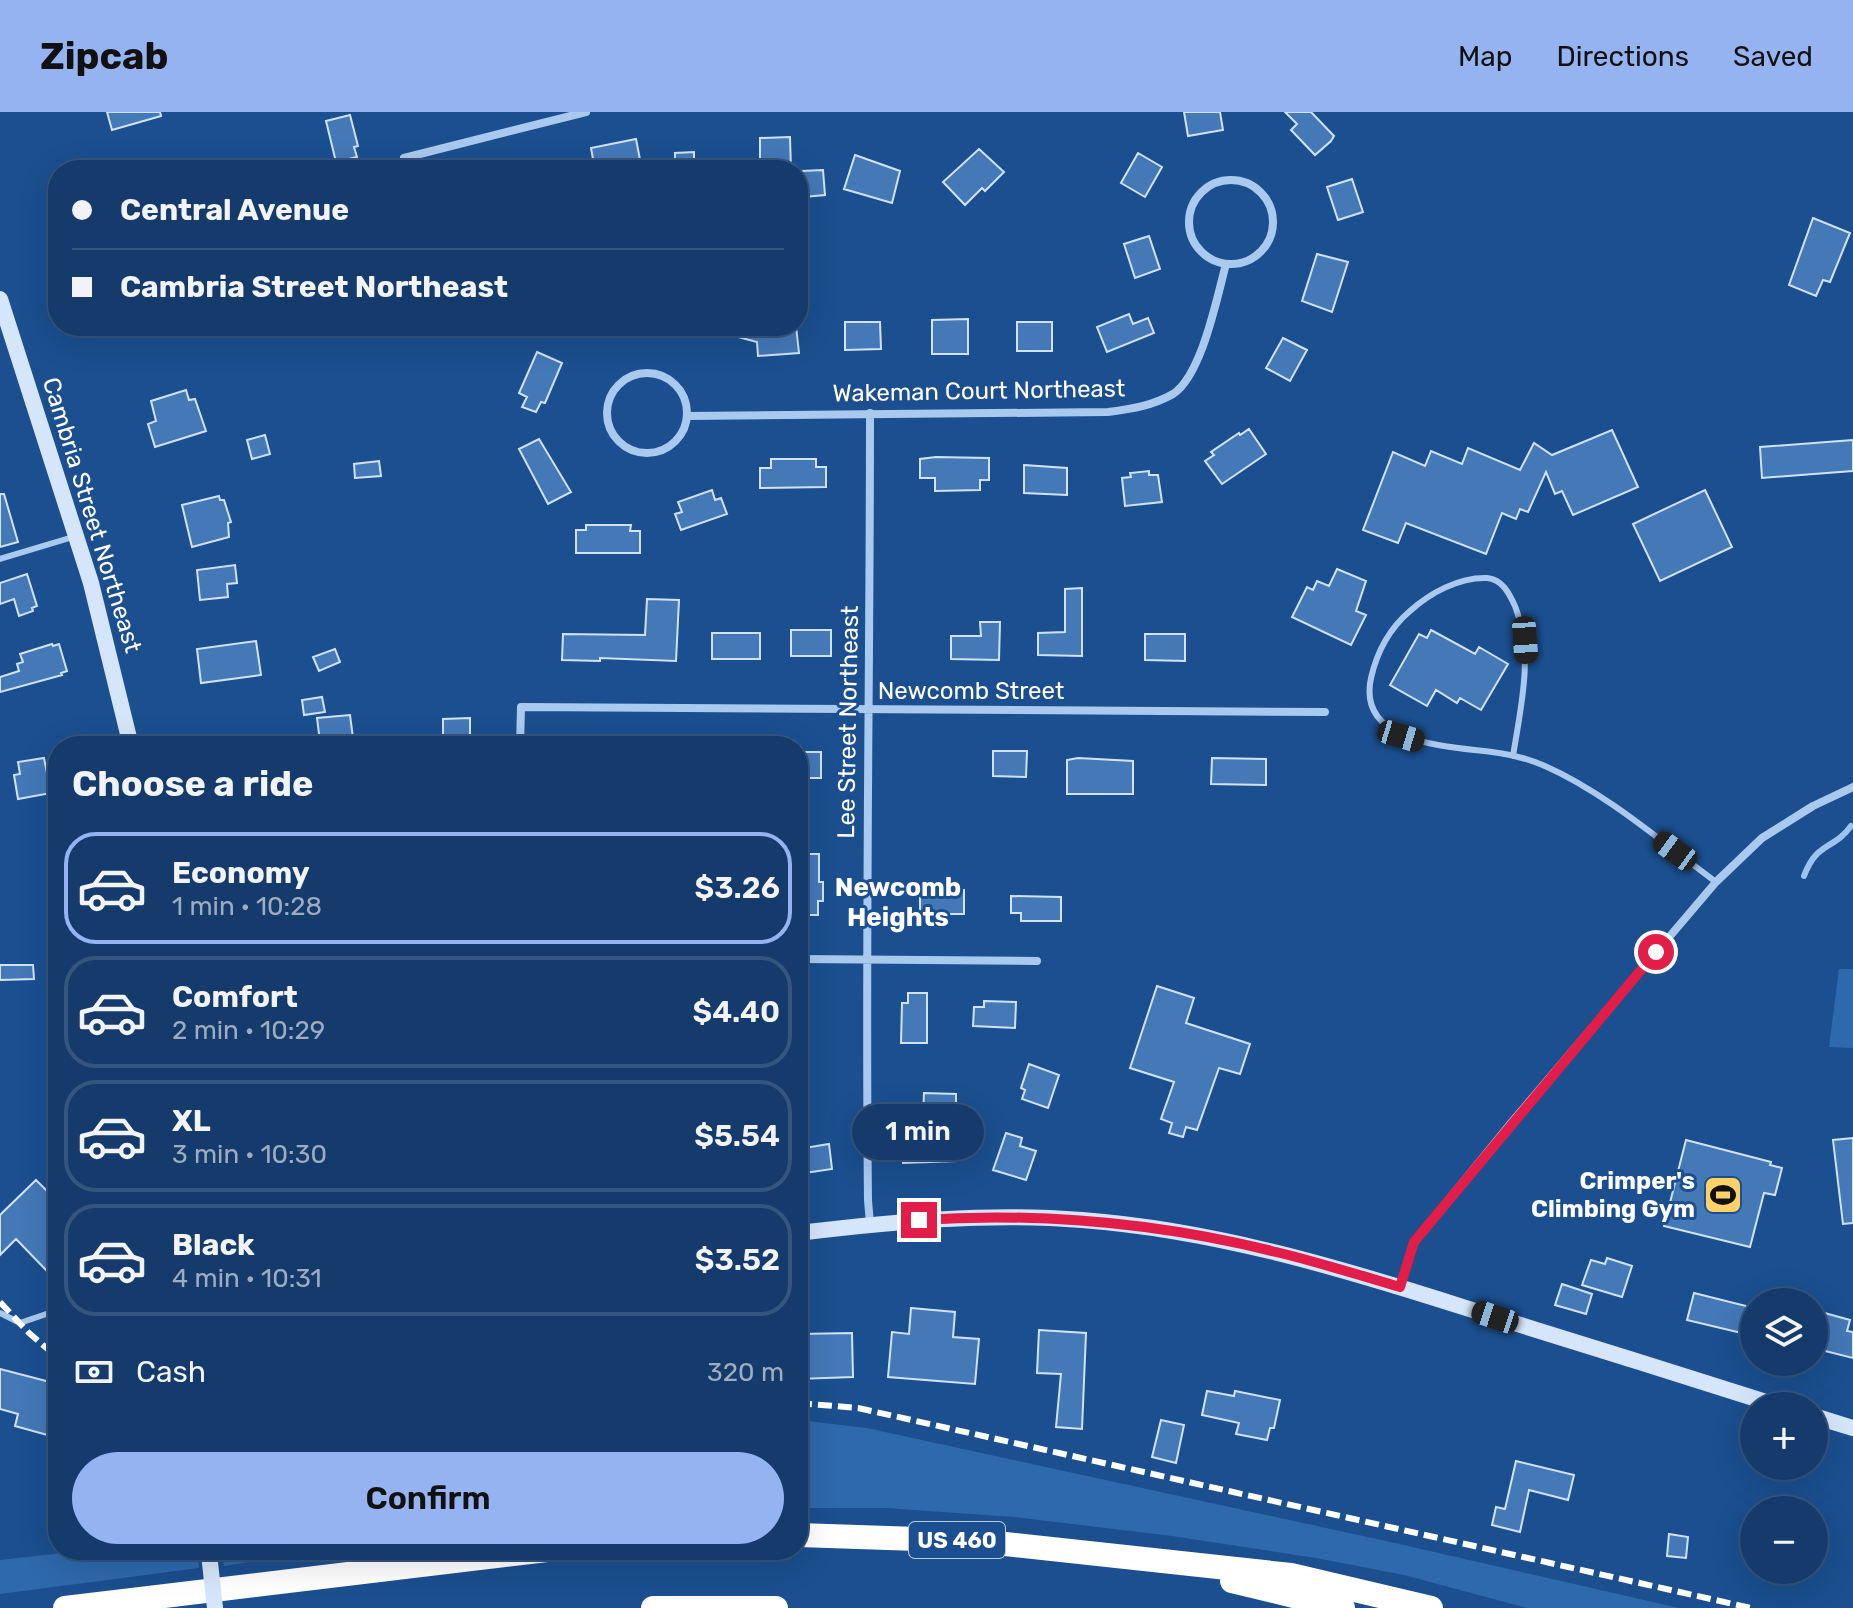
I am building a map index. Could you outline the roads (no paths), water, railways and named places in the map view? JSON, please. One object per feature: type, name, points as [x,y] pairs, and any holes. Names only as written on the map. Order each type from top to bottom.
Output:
[{"type":"highway","name":"US 460","points":[[808,1535],[978,1541],[1116,1557],[1343,1608]]},
{"type":"highway","points":[[1116,1557],[1291,1575],[1431,1608]]},
{"type":"highway","points":[[65,1608],[464,1560]]},
{"type":"highway","points":[[653,1608],[776,1608]]},
{"type":"main road","name":"Cambria Street Northeast","points":[[0,299],[5,336],[76,536],[106,640],[129,736]]},
{"type":"main road","points":[[808,1232],[870,1224],[986,1217],[1080,1219],[1122,1224],[1277,1252],[1400,1287],[1740,1394]]},
{"type":"main road","points":[[1828,1420],[1853,1428]]},
{"type":"main road","points":[[210,1560],[215,1608]]},
{"type":"street","points":[[404,158],[586,112]]},
{"type":"street","points":[[1233,179],[1253,185],[1268,200],[1273,215],[1273,231],[1266,245],[1255,256],[1241,263],[1226,264],[1210,258],[1197,247],[1190,233],[1189,216],[1197,197],[1213,183],[1233,179]]},
{"type":"street","name":"Wakeman Court Northeast","points":[[688,416],[1108,412],[1146,407],[1176,392],[1196,365],[1226,264]]},
{"type":"street","points":[[642,373],[660,375],[675,384],[685,398],[688,416],[674,444],[660,452],[640,453],[622,445],[612,433],[607,418],[608,403],[615,388],[627,378],[642,373]]},
{"type":"street","name":"Lee Street Northeast","points":[[870,413],[865,960],[870,1224]]},
{"type":"street","name":"Newcomb Street","points":[[520,736],[521,707],[1325,712]]},
{"type":"street","points":[[1400,1287],[1414,1242],[1716,882],[1762,838],[1813,806],[1853,787]]},
{"type":"street","points":[[808,959],[1037,961]]},
{"type":"lane","points":[[0,559],[76,536]]},
{"type":"lane","points":[[1513,756],[1526,658],[1525,640],[1507,590],[1494,579],[1473,579],[1447,587],[1412,609],[1400,620],[1382,647],[1370,684],[1370,698],[1381,720],[1401,736],[1513,756],[1546,766],[1644,828],[1716,882]]},
{"type":"lane","points":[[0,1313],[20,1323],[48,1313]]},
{"type":"waterway","points":[[1804,876],[1814,857],[1851,826]]},
{"type":"railway","points":[[0,1302],[48,1349]]},
{"type":"railway","points":[[808,1404],[858,1408],[1751,1608]]},
{"type":"place","name":"Crimper's Climbing Gym","points":[[1723,1195]]},
{"type":"district","name":"Newcomb Heights","points":[[898,902]]}]
